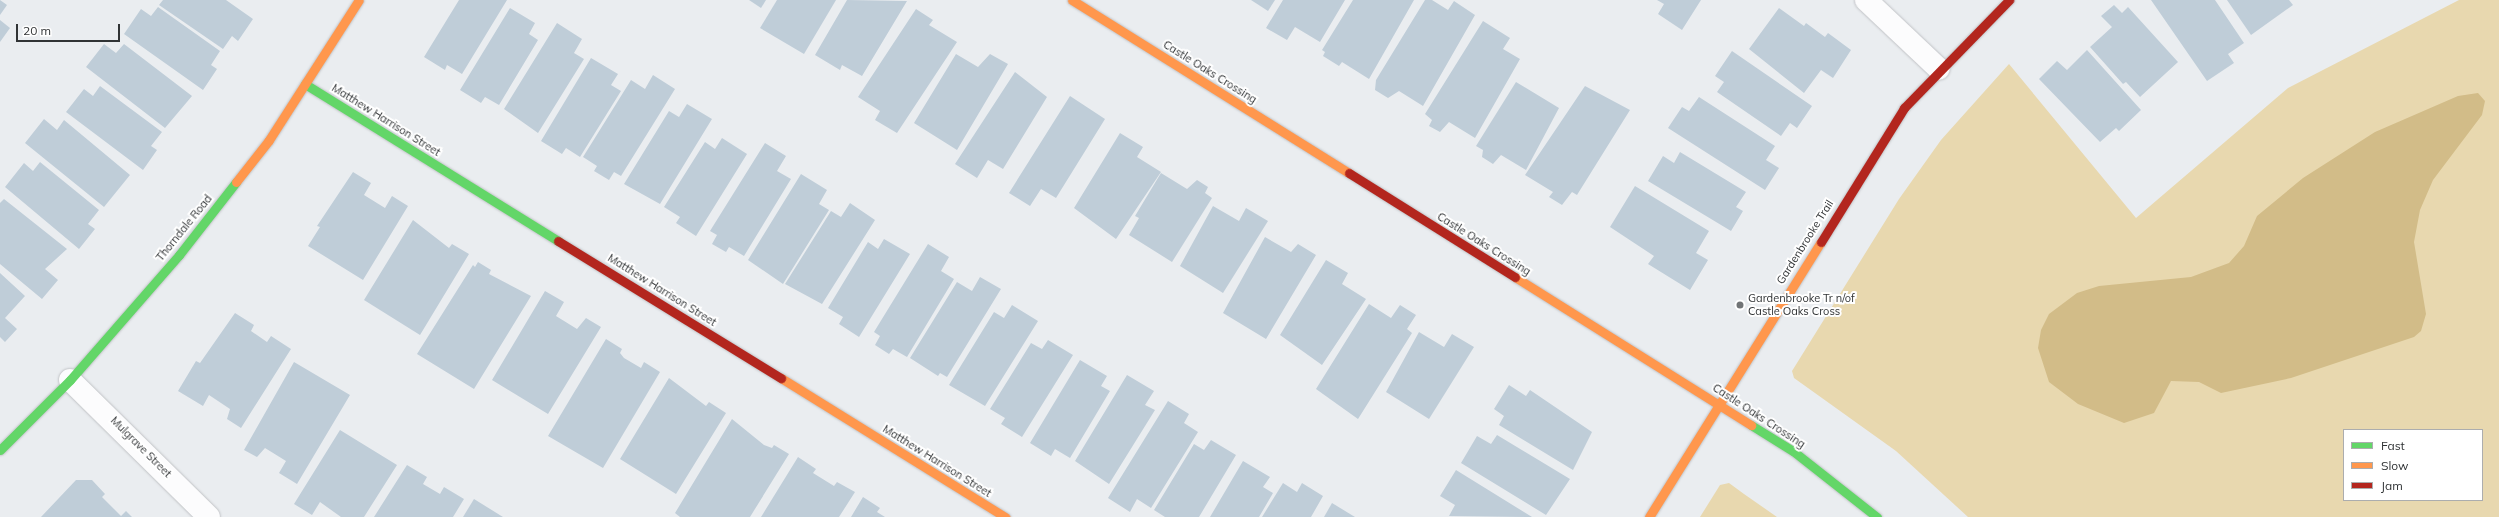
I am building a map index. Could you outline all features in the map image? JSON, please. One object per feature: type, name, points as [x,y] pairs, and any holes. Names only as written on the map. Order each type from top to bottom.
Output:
[{"type":"street","name":"Thorndale Road","points":[[0,450],[70,380],[179,255],[269,140],[359,0]]},
{"type":"street","name":"Castle Oaks Crossing","points":[[1072,0],[1793,452],[1877,517]]},
{"type":"street","points":[[1866,0],[1939,69]]},
{"type":"street","name":"Gardenbrooke Trail","points":[[1648,517],[1904,108],[1939,69],[2009,0]]},
{"type":"street","name":"Matthew Harrison Street","points":[[305,84],[1005,517]]},
{"type":"street","name":"Mulgrave Street","points":[[70,380],[209,517]]},
{"type":"shaded area","points":[[2459,0],[2499,0],[2499,517],[1968,517],[1896,451],[1794,378],[1792,371],[1899,199],[1941,140],[2009,64],[2136,218],[2288,88]]},
{"type":"shaded area","points":[[2478,93],[2485,101],[2482,115],[2433,180],[2420,210],[2414,242],[2426,314],[2421,331],[2414,337],[2291,378],[2221,393],[2199,382],[2171,381],[2154,413],[2124,423],[2078,404],[2049,382],[2038,348],[2041,330],[2049,314],[2077,293],[2099,286],[2191,277],[2229,263],[2244,246],[2257,216],[2303,178],[2375,132],[2458,96]]},
{"type":"shaded area","points":[[1729,483],[1777,517],[1700,517],[1720,485]]},
{"type":"building","points":[[0,0],[7,5],[0,15]]},
{"type":"building","points":[[163,0],[226,0],[253,19],[238,41],[232,36],[223,49],[159,5]]},
{"type":"building","points":[[459,0],[507,0],[462,74],[447,65],[445,70],[424,57]]},
{"type":"building","points":[[749,0],[766,0],[761,8]]},
{"type":"building","points":[[777,0],[836,0],[804,54],[760,28]]},
{"type":"building","points":[[847,0],[907,1],[862,76],[842,65],[840,70],[815,55]]},
{"type":"building","points":[[1251,0],[1275,0],[1268,11]]},
{"type":"building","points":[[1283,0],[1345,0],[1320,42],[1295,27],[1287,40],[1266,28]]},
{"type":"building","points":[[1353,0],[1414,0],[1369,79],[1342,62],[1339,66],[1323,56],[1325,52],[1322,50]]},
{"type":"building","points":[[1425,0],[1432,0],[1448,10],[1454,1],[1475,15],[1423,106],[1399,91],[1388,98],[1375,90],[1376,80]]},
{"type":"building","points":[[1657,0],[1701,0],[1682,30],[1658,14],[1664,4]]},
{"type":"building","points":[[2151,0],[2215,0],[2244,43],[2228,54],[2234,63],[2207,81]]},
{"type":"building","points":[[2227,0],[2289,0],[2293,5],[2251,35]]},
{"type":"building","points":[[2114,5],[2122,13],[2128,7],[2178,62],[2140,97],[2126,82],[2123,84],[2090,47],[2112,27],[2101,16]]},
{"type":"building","points":[[158,7],[220,51],[211,65],[217,69],[203,90],[124,34],[141,9],[151,16]]},
{"type":"building","points":[[510,8],[535,23],[529,34],[538,40],[499,105],[485,97],[481,103],[460,90]]},
{"type":"building","points":[[1779,8],[1804,26],[1806,23],[1825,37],[1828,33],[1851,50],[1833,78],[1821,70],[1804,93],[1749,49]]},
{"type":"building","points":[[916,9],[933,20],[929,25],[957,42],[897,133],[875,120],[880,111],[858,97]]},
{"type":"building","points":[[0,20],[10,28],[0,42]]},
{"type":"building","points":[[1483,21],[1510,38],[1503,49],[1520,59],[1475,138],[1449,122],[1440,132],[1429,126],[1432,120],[1425,114]]},
{"type":"building","points":[[557,23],[582,39],[574,53],[584,59],[538,133],[504,109]]},
{"type":"building","points":[[104,44],[116,53],[124,44],[192,96],[165,128],[86,67]]},
{"type":"building","points":[[2087,50],[2141,110],[2119,131],[2116,128],[2100,142],[2039,79],[2057,61],[2067,70]]},
{"type":"building","points":[[1732,51],[1812,106],[1797,128],[1790,123],[1781,136],[1717,92],[1724,82],[1715,76]]},
{"type":"building","points":[[956,54],[978,67],[990,54],[1008,64],[957,150],[914,123]]},
{"type":"building","points":[[591,58],[618,74],[611,85],[621,91],[580,157],[566,148],[562,154],[541,141]]},
{"type":"building","points":[[1015,72],[1047,97],[1003,169],[988,160],[977,178],[955,164]]},
{"type":"building","points":[[653,75],[675,89],[621,176],[614,172],[609,180],[594,171],[597,166],[583,157],[631,80],[645,89]]},
{"type":"building","points":[[1516,82],[1559,108],[1526,170],[1501,155],[1493,164],[1482,157],[1483,150],[1476,146]]},
{"type":"building","points":[[100,86],[162,132],[151,146],[157,150],[143,170],[66,112],[84,89],[93,96]]},
{"type":"building","points":[[1585,86],[1630,110],[1577,195],[1572,192],[1562,205],[1549,197],[1553,192],[1525,175]]},
{"type":"building","points":[[1070,96],[1105,119],[1056,198],[1041,189],[1030,206],[1009,193]]},
{"type":"building","points":[[1699,97],[1775,146],[1766,160],[1779,168],[1765,190],[1668,128],[1682,107],[1689,111]]},
{"type":"building","points":[[687,104],[712,119],[660,204],[624,184],[669,111],[679,117]]},
{"type":"building","points":[[44,119],[57,130],[64,120],[130,175],[104,207],[25,143]]},
{"type":"building","points":[[1120,133],[1143,147],[1137,157],[1161,172],[1116,239],[1074,208]]},
{"type":"building","points":[[722,138],[747,154],[696,236],[676,223],[680,217],[664,207],[705,142],[715,149]]},
{"type":"building","points":[[765,143],[786,156],[777,171],[791,179],[744,256],[729,247],[726,252],[712,244],[717,235],[710,231]]},
{"type":"building","points":[[1680,152],[1746,192],[1736,207],[1743,211],[1731,231],[1648,181],[1663,156],[1674,163]]},
{"type":"building","points":[[40,162],[99,210],[88,224],[95,229],[79,249],[5,187],[24,163],[33,171]]},
{"type":"building","points":[[353,172],[371,183],[364,195],[385,208],[392,196],[408,206],[363,280],[308,246],[320,227],[317,226]]},
{"type":"building","points":[[1161,173],[1187,189],[1197,180],[1208,187],[1205,193],[1212,198],[1172,262],[1129,235],[1139,218],[1135,216]]},
{"type":"building","points":[[801,174],[827,190],[819,204],[829,210],[783,284],[748,260]]},
{"type":"building","points":[[1635,186],[1709,231],[1696,253],[1708,260],[1690,290],[1648,264],[1654,256],[1610,227]]},
{"type":"building","points":[[4,199],[67,249],[45,269],[58,280],[42,299],[0,264],[0,203]]},
{"type":"building","points":[[850,203],[875,220],[822,304],[785,284],[831,211],[841,217]]},
{"type":"building","points":[[1213,206],[1239,221],[1246,208],[1268,221],[1223,293],[1180,266]]},
{"type":"building","points":[[413,220],[449,248],[452,244],[469,254],[420,335],[364,300]]},
{"type":"building","points":[[1265,237],[1291,252],[1298,244],[1316,255],[1266,339],[1223,313]]},
{"type":"building","points":[[884,239],[910,254],[859,337],[839,324],[843,317],[828,308],[868,242],[878,249]]},
{"type":"building","points":[[928,244],[949,257],[941,271],[954,279],[907,357],[893,349],[889,354],[875,345],[880,336],[874,332]]},
{"type":"building","points":[[1326,260],[1348,273],[1342,284],[1366,299],[1322,365],[1280,335]]},
{"type":"building","points":[[478,262],[491,270],[489,274],[531,296],[474,389],[417,354],[473,265],[475,267]]},
{"type":"building","points":[[0,273],[25,296],[5,318],[17,329],[5,342],[0,337]]},
{"type":"building","points":[[980,277],[1001,289],[947,377],[940,373],[938,376],[910,358],[957,282],[972,291]]},
{"type":"building","points":[[545,291],[564,302],[556,316],[577,329],[586,318],[601,327],[548,414],[492,380]]},
{"type":"building","points":[[1369,304],[1391,318],[1400,305],[1416,315],[1407,329],[1412,333],[1358,419],[1316,389]]},
{"type":"building","points":[[1012,305],[1038,321],[985,406],[949,385],[994,312],[1004,318]]},
{"type":"building","points":[[235,313],[254,325],[251,331],[267,342],[271,336],[291,349],[241,428],[227,419],[230,409],[209,395],[203,406],[178,391],[196,361],[200,363]]},
{"type":"building","points":[[1419,332],[1444,347],[1452,334],[1474,347],[1429,419],[1386,392]]},
{"type":"building","points":[[606,339],[622,349],[620,353],[624,358],[641,368],[644,362],[660,372],[603,468],[548,436]]},
{"type":"building","points":[[1048,340],[1073,355],[1022,437],[1001,424],[1005,418],[990,409],[1031,343],[1042,349]]},
{"type":"building","points":[[1080,360],[1107,376],[1101,386],[1110,391],[1070,458],[1055,449],[1051,456],[1030,443]]},
{"type":"building","points":[[294,362],[350,395],[297,484],[279,473],[286,461],[265,448],[257,457],[244,450]]},
{"type":"building","points":[[1127,375],[1154,391],[1145,405],[1155,410],[1109,484],[1075,461]]},
{"type":"building","points":[[669,378],[706,406],[709,402],[726,413],[676,494],[620,459]]},
{"type":"building","points":[[1509,385],[1526,396],[1530,390],[1592,432],[1573,470],[1499,425],[1504,416],[1494,409]]},
{"type":"building","points":[[1168,401],[1189,414],[1184,423],[1198,432],[1151,508],[1137,499],[1130,512],[1108,498]]},
{"type":"building","points":[[732,419],[764,445],[772,448],[774,445],[789,454],[750,517],[680,517],[675,513]]},
{"type":"building","points":[[340,430],[397,465],[364,517],[341,517],[320,502],[312,515],[294,504]]},
{"type":"building","points":[[1497,435],[1570,479],[1546,515],[1461,463],[1477,436],[1491,444]]},
{"type":"building","points":[[1211,440],[1236,455],[1199,517],[1165,517],[1154,510],[1194,444],[1204,450]]},
{"type":"building","points":[[798,457],[816,469],[813,473],[834,486],[837,482],[855,492],[839,517],[761,517]]},
{"type":"building","points":[[1243,461],[1270,477],[1263,487],[1273,493],[1259,517],[1210,517]]},
{"type":"building","points":[[407,465],[427,477],[423,484],[440,494],[444,487],[464,499],[453,517],[374,517]]},
{"type":"building","points":[[1456,470],[1532,517],[1449,516],[1455,505],[1440,496]]},
{"type":"building","points":[[76,480],[92,480],[105,494],[102,497],[121,516],[126,511],[132,517],[41,517]]},
{"type":"building","points":[[1283,483],[1297,492],[1302,483],[1323,496],[1311,517],[1262,517]]},
{"type":"building","points":[[863,497],[880,508],[877,512],[885,517],[851,517]]},
{"type":"building","points":[[474,499],[503,517],[463,517]]},
{"type":"building","points":[[1332,503],[1355,517],[1324,517]]},
{"type":"traffic: fast","points":[[305,84],[558,241]]},
{"type":"traffic: fast","points":[[0,450],[70,380],[179,255],[236,182]]},
{"type":"traffic: fast","points":[[1751,425],[1793,451],[1877,517]]},
{"type":"traffic: slow","points":[[236,182],[269,140],[359,0]]},
{"type":"traffic: slow","points":[[1072,0],[1349,173]]},
{"type":"traffic: slow","points":[[1649,517],[1821,242]]},
{"type":"traffic: slow","points":[[1515,277],[1751,425]]},
{"type":"traffic: slow","points":[[781,378],[1005,517]]},
{"type":"traffic: jam","points":[[1821,242],[1904,108],[2009,0]]},
{"type":"traffic: jam","points":[[1349,173],[1515,277]]},
{"type":"traffic: jam","points":[[558,241],[781,378]]},
{"type":"place","name":"Gardenbrooke Tr n/of Castle Oaks Cross","points":[[1740,305]]}]
